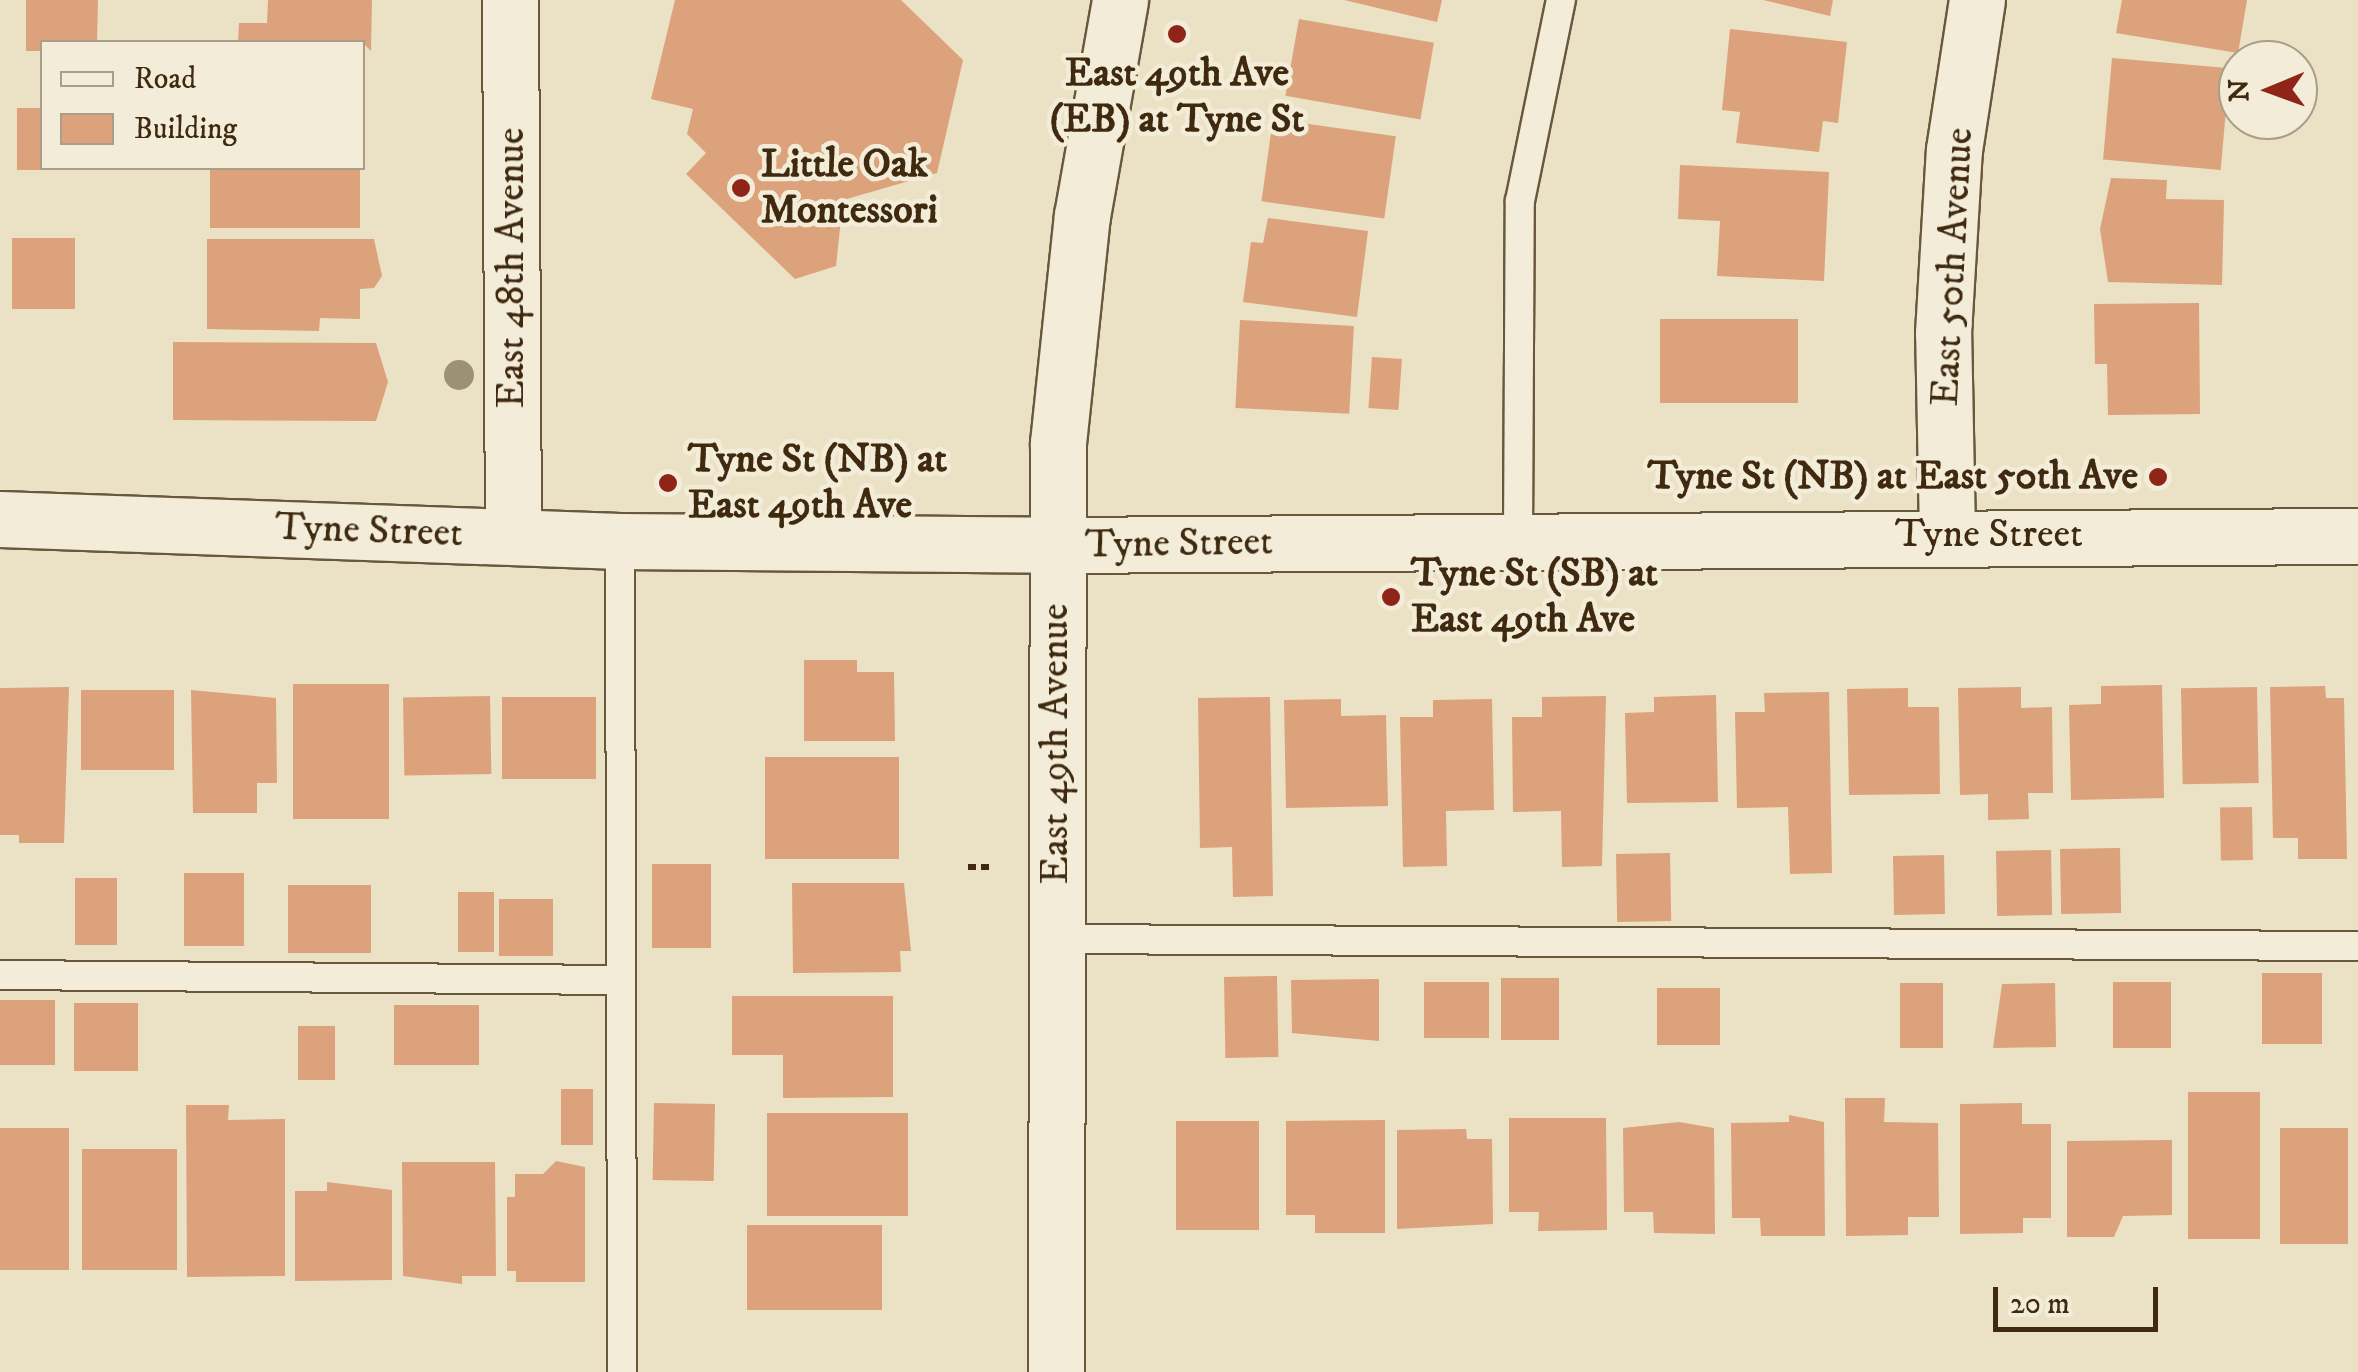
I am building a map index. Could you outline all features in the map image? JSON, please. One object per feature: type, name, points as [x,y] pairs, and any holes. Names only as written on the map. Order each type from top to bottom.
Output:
[{"type":"street","name":"East 48th Avenue","points":[[510,0],[512,536]]},
{"type":"street","name":"East 49th Avenue","points":[[1056,1372],[1058,443],[1082,216],[1120,0]]},
{"type":"street","name":"East 50th Avenue","points":[[1947,534],[1946,296],[1954,150],[1977,0]]},
{"type":"street","name":"Tyne Street","points":[[0,520],[620,541],[1057,545],[1947,534],[2358,536]]},
{"type":"lane","points":[[1518,539],[1520,201],[1561,0]]},
{"type":"lane","points":[[620,541],[618,980],[622,1372]]},
{"type":"lane","points":[[1056,939],[2358,946]]},
{"type":"lane","points":[[0,975],[618,980]]},
{"type":"path","points":[[1177,34],[1188,36]]},
{"type":"path","points":[[968,867],[989,867]]},
{"type":"building","points":[[26,0],[98,0],[97,40],[40,40],[40,51],[26,51]]},
{"type":"building","points":[[268,0],[372,0],[371,51],[365,40],[238,40],[239,23],[267,23]]},
{"type":"building","points":[[675,0],[901,0],[963,60],[937,173],[843,200],[836,266],[795,279],[686,174],[706,153],[687,134],[693,109],[651,99]]},
{"type":"building","points":[[1344,0],[1442,0],[1437,22]]},
{"type":"building","points":[[1763,0],[1833,0],[1830,16]]},
{"type":"building","points":[[2122,0],[2247,0],[2240,40],[2218,40],[2218,50],[2116,33]]},
{"type":"building","points":[[1299,19],[1434,43],[1420,120],[1285,96]]},
{"type":"building","points":[[1730,29],[1847,42],[1838,123],[1823,121],[1819,152],[1736,143],[1740,112],[1722,110]]},
{"type":"building","points":[[2112,58],[2218,67],[2218,140],[2223,140],[2221,170],[2103,160]]},
{"type":"building","points":[[17,108],[40,108],[40,170],[17,170]]},
{"type":"building","points":[[1273,119],[1396,136],[1384,218],[1261,201]]},
{"type":"building","points":[[1680,165],[1829,172],[1824,281],[1717,276],[1720,221],[1678,219]]},
{"type":"building","points":[[210,170],[360,170],[360,228],[210,228]]},
{"type":"building","points":[[2111,178],[2167,180],[2166,199],[2224,200],[2222,285],[2108,282],[2100,229]]},
{"type":"building","points":[[1268,218],[1368,231],[1357,317],[1243,302],[1251,242],[1263,243]]},
{"type":"building","points":[[12,238],[75,238],[75,309],[12,309]]},
{"type":"building","points":[[207,239],[374,239],[382,276],[374,288],[360,289],[360,319],[320,318],[319,331],[207,329]]},
{"type":"building","points":[[2199,303],[2200,414],[2108,415],[2107,364],[2095,364],[2094,304]]},
{"type":"building","points":[[1660,319],[1798,319],[1798,403],[1660,403]]},
{"type":"building","points":[[1240,320],[1354,326],[1349,414],[1235,408]]},
{"type":"building","points":[[173,342],[376,343],[388,382],[376,421],[173,420]]},
{"type":"building","points":[[1372,357],[1402,359],[1398,410],[1368,408]]},
{"type":"building","points":[[804,660],[857,660],[857,672],[894,672],[895,741],[804,741]]},
{"type":"building","points":[[293,684],[389,684],[389,819],[293,819]]},
{"type":"building","points":[[2162,685],[2164,798],[2071,800],[2069,705],[2101,704],[2101,686]]},
{"type":"building","points":[[2325,686],[2326,698],[2344,698],[2347,859],[2298,859],[2298,838],[2273,838],[2270,687]]},
{"type":"building","points":[[69,687],[64,843],[19,843],[19,835],[0,835],[0,688]]},
{"type":"building","points":[[2021,687],[2021,708],[2052,707],[2053,793],[2028,793],[2029,819],[1988,820],[1988,794],[1960,795],[1958,688]]},
{"type":"building","points":[[2257,687],[2259,783],[2183,784],[2181,688]]},
{"type":"building","points":[[1908,688],[1908,707],[1939,707],[1940,794],[1849,795],[1847,689]]},
{"type":"building","points":[[81,690],[174,690],[174,770],[81,770]]},
{"type":"building","points":[[191,690],[276,698],[277,783],[257,783],[257,813],[193,813]]},
{"type":"building","points":[[1829,692],[1832,873],[1790,874],[1788,807],[1737,808],[1735,712],[1765,712],[1764,693]]},
{"type":"building","points":[[1716,695],[1718,802],[1627,803],[1625,713],[1654,712],[1654,697]]},
{"type":"building","points":[[490,696],[491,774],[404,776],[403,698]]},
{"type":"building","points":[[1606,696],[1602,866],[1562,867],[1561,811],[1513,812],[1512,717],[1542,717],[1542,697]]},
{"type":"building","points":[[502,697],[596,697],[596,779],[502,779]]},
{"type":"building","points":[[1270,697],[1273,896],[1233,897],[1232,847],[1200,848],[1198,698]]},
{"type":"building","points":[[1341,699],[1341,716],[1386,715],[1388,806],[1286,808],[1284,700]]},
{"type":"building","points":[[1492,699],[1494,810],[1446,811],[1447,866],[1403,867],[1400,717],[1433,717],[1433,700]]},
{"type":"building","points":[[765,757],[899,757],[899,859],[765,859]]},
{"type":"building","points":[[2252,807],[2253,860],[2221,861],[2220,808]]},
{"type":"building","points":[[2120,848],[2121,913],[2061,914],[2060,849]]},
{"type":"building","points":[[2051,850],[2052,915],[1997,916],[1996,851]]},
{"type":"building","points":[[1670,853],[1671,921],[1617,922],[1616,854]]},
{"type":"building","points":[[1944,855],[1945,914],[1894,915],[1893,856]]},
{"type":"building","points":[[652,864],[711,864],[711,948],[652,948]]},
{"type":"building","points":[[184,873],[244,873],[244,946],[184,946]]},
{"type":"building","points":[[75,878],[117,878],[117,945],[75,945]]},
{"type":"building","points":[[792,883],[904,883],[911,951],[900,951],[901,972],[793,973]]},
{"type":"building","points":[[288,885],[371,885],[371,953],[288,953]]},
{"type":"building","points":[[458,892],[494,892],[494,952],[458,952]]},
{"type":"building","points":[[499,899],[553,899],[553,956],[499,956]]},
{"type":"building","points":[[2262,973],[2322,973],[2322,1044],[2262,1044]]},
{"type":"building","points":[[1277,976],[1278,1057],[1225,1058],[1224,977]]},
{"type":"building","points":[[1501,978],[1559,978],[1559,1040],[1501,1040]]},
{"type":"building","points":[[1379,979],[1379,1041],[1292,1033],[1291,980]]},
{"type":"building","points":[[1424,982],[1489,982],[1489,1038],[1424,1038]]},
{"type":"building","points":[[2113,982],[2171,982],[2171,1048],[2113,1048]]},
{"type":"building","points":[[1900,983],[1943,983],[1943,1048],[1900,1048]]},
{"type":"building","points":[[2055,983],[2056,1047],[1993,1048],[2002,984]]},
{"type":"building","points":[[1657,988],[1720,988],[1720,1045],[1657,1045]]},
{"type":"building","points":[[732,996],[893,996],[893,1097],[783,1098],[783,1055],[732,1055]]},
{"type":"building","points":[[0,1000],[55,1000],[55,1065],[0,1065]]},
{"type":"building","points":[[74,1003],[138,1003],[138,1071],[74,1071]]},
{"type":"building","points":[[394,1005],[479,1005],[479,1065],[394,1065]]},
{"type":"building","points":[[298,1026],[335,1026],[335,1080],[298,1080]]},
{"type":"building","points":[[561,1089],[593,1089],[593,1145],[561,1145]]},
{"type":"building","points":[[2188,1092],[2260,1092],[2260,1239],[2188,1239]]},
{"type":"building","points":[[1845,1098],[1885,1098],[1884,1122],[1938,1123],[1939,1217],[1908,1217],[1908,1235],[1846,1236]]},
{"type":"building","points":[[654,1103],[715,1104],[714,1181],[653,1180]]},
{"type":"building","points":[[2022,1103],[2022,1124],[2051,1124],[2051,1218],[2023,1218],[2023,1233],[1960,1234],[1960,1104]]},
{"type":"building","points":[[186,1105],[229,1105],[228,1120],[285,1119],[285,1276],[187,1277]]},
{"type":"building","points":[[767,1113],[908,1113],[908,1216],[767,1216]]},
{"type":"building","points":[[1789,1115],[1824,1122],[1825,1236],[1761,1236],[1760,1218],[1732,1218],[1731,1123],[1789,1122]]},
{"type":"building","points":[[1509,1118],[1606,1118],[1607,1230],[1538,1231],[1539,1212],[1509,1212]]},
{"type":"building","points":[[1385,1120],[1385,1233],[1315,1233],[1315,1215],[1286,1215],[1286,1121]]},
{"type":"building","points":[[1176,1121],[1259,1121],[1259,1230],[1176,1230]]},
{"type":"building","points":[[1679,1122],[1714,1128],[1715,1234],[1654,1233],[1653,1212],[1624,1212],[1623,1128]]},
{"type":"building","points":[[0,1128],[69,1128],[69,1270],[0,1270]]},
{"type":"building","points":[[2280,1128],[2348,1128],[2348,1244],[2280,1244]]},
{"type":"building","points":[[1466,1129],[1467,1139],[1492,1139],[1493,1224],[1397,1229],[1397,1130]]},
{"type":"building","points":[[2172,1140],[2172,1215],[2123,1216],[2114,1237],[2067,1237],[2067,1141]]},
{"type":"building","points":[[82,1149],[177,1149],[177,1270],[82,1270]]},
{"type":"building","points":[[556,1161],[585,1167],[585,1282],[516,1282],[516,1271],[507,1271],[507,1197],[515,1197],[515,1174],[543,1174]]},
{"type":"building","points":[[402,1162],[495,1162],[496,1276],[462,1276],[462,1284],[403,1276]]},
{"type":"building","points":[[327,1182],[392,1190],[392,1280],[295,1281],[295,1191],[327,1191]]},
{"type":"building","points":[[747,1225],[882,1225],[882,1310],[747,1310]]},
{"type":"place","name":"East 49th Ave (EB) at Tyne St","points":[[1177,34]]},
{"type":"place","name":"Little Oak Montessori","points":[[741,188]]},
{"type":"place","name":"Tyne St (NB) at East 50th Ave","points":[[2158,477]]},
{"type":"place","name":"Tyne St (NB) at East 49th Ave","points":[[668,483]]},
{"type":"place","name":"Tyne St (SB) at East 49th Ave","points":[[1391,597]]}]
